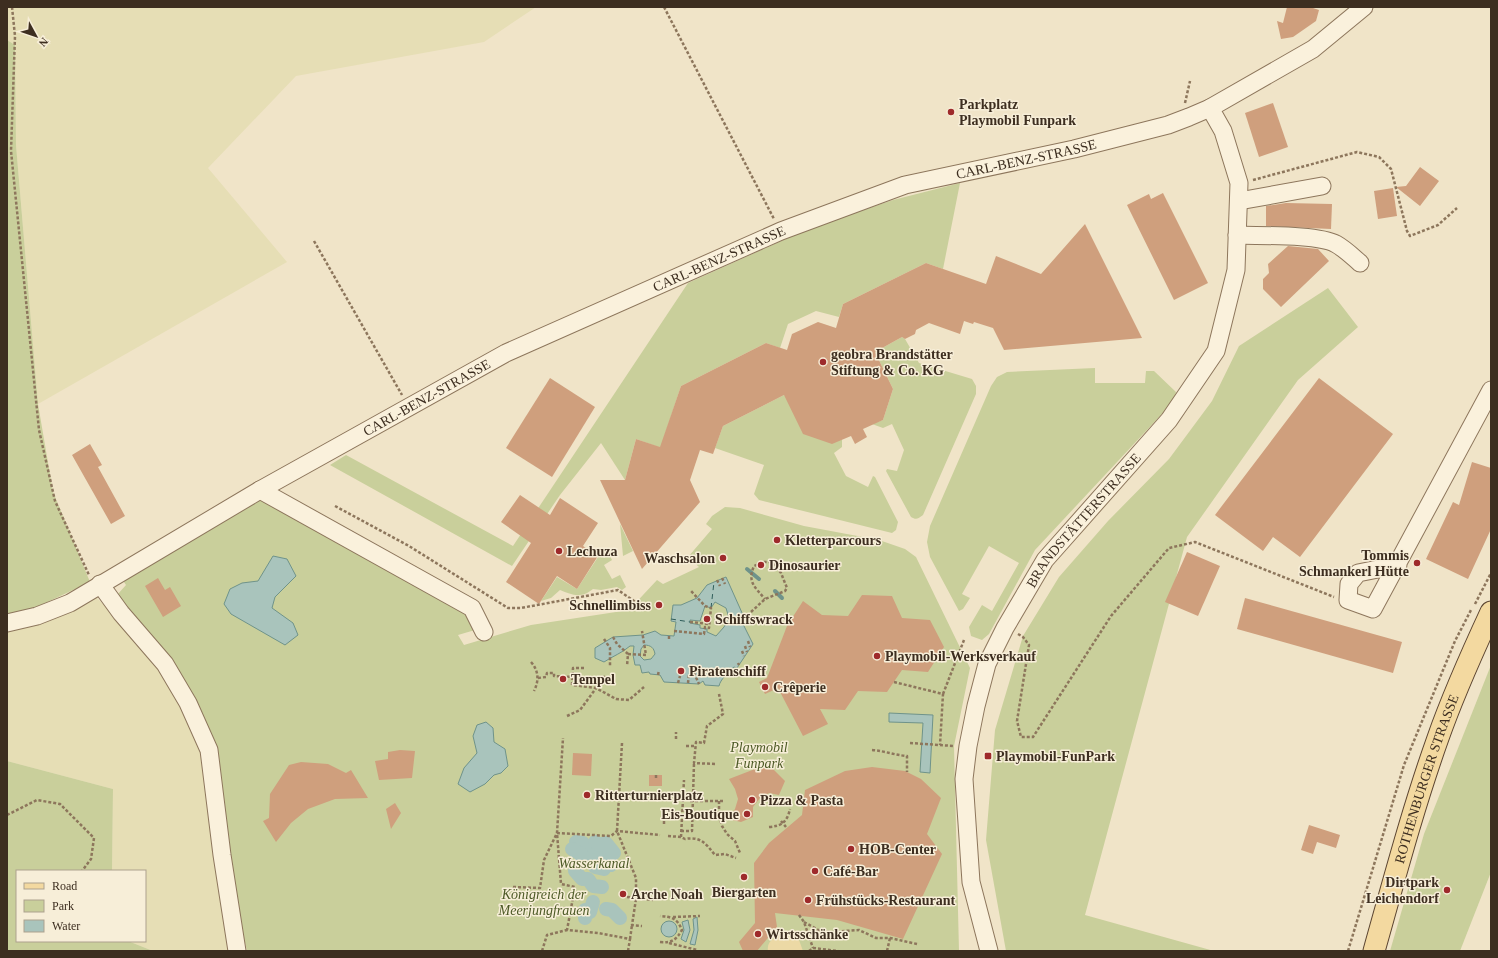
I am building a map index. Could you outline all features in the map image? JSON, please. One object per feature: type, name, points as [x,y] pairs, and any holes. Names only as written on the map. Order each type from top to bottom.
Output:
[{"type":"main road","name":"ROTHENBURGER STRASSE","points":[[1374,951],[1409,827],[1438,738],[1468,662],[1491,612]]},
{"type":"street","name":"CARL-BENZ-STRASSE","points":[[7,623],[37,616],[70,603],[260,490],[506,353],[781,231],[905,185],[1074,149],[1168,125],[1189,117],[1210,108],[1313,49],[1364,7]]},
{"type":"street","name":"BRANDSTÄTTERSTRASSE","points":[[989,951],[971,882],[964,779],[968,746],[976,706],[987,664],[1005,628],[1045,560],[1169,420],[1216,350],[1236,270],[1239,184],[1223,131],[1210,108]]},
{"type":"street","points":[[1239,201],[1322,186]]},
{"type":"street","points":[[1237,235],[1322,238],[1335,243],[1347,251],[1360,263]]},
{"type":"street","points":[[1398,565],[1358,572],[1349,584],[1348,600],[1374,609],[1398,565],[1491,390]]},
{"type":"street","points":[[260,490],[472,608],[484,632]]},
{"type":"street","points":[[100,584],[121,613],[165,664],[188,703],[209,750],[222,855],[237,951]]},
{"type":"path","points":[[12,7],[15,36],[10,151],[39,430],[55,501],[88,574],[100,584]]},
{"type":"path","points":[[664,7],[781,231]]},
{"type":"path","points":[[1189,117],[1185,102],[1190,81]]},
{"type":"path","points":[[1239,184],[1357,152],[1379,157],[1390,169],[1407,231],[1410,236],[1438,225],[1457,208]]},
{"type":"path","points":[[314,241],[409,407]]},
{"type":"path","points":[[335,506],[409,546],[508,608],[521,608],[618,590],[647,610]]},
{"type":"path","points":[[1005,628],[1023,637],[1029,645],[1017,721],[1021,737],[1033,737],[1111,616],[1168,548],[1195,542],[1333,597],[1348,600]]},
{"type":"path","points":[[751,612],[764,599],[785,591],[787,588],[781,573],[772,562],[763,562],[754,566],[750,575],[752,582],[764,599]]},
{"type":"path","points":[[722,578],[725,584]]},
{"type":"path","points":[[717,580],[720,586]]},
{"type":"path","points":[[674,632],[704,634],[705,627],[709,628],[711,608],[705,606],[691,591]]},
{"type":"path","points":[[690,622],[709,624]]},
{"type":"path","points":[[613,637],[628,654],[640,656],[646,655],[642,631]]},
{"type":"path","points":[[940,745],[943,694],[964,640]]},
{"type":"path","points":[[605,641],[610,648],[610,666]]},
{"type":"path","points":[[748,642],[750,647]]},
{"type":"path","points":[[745,646],[747,652]]},
{"type":"path","points":[[742,651],[744,656]]},
{"type":"path","points":[[627,666],[628,654]]},
{"type":"path","points":[[532,662],[537,671],[538,678],[534,691]]},
{"type":"path","points":[[584,668],[573,668],[572,685],[596,688],[616,699],[629,700],[644,687]]},
{"type":"path","points":[[658,670],[658,675]]},
{"type":"path","points":[[694,672],[699,684]]},
{"type":"path","points":[[538,678],[546,678],[547,673],[554,673],[554,676],[573,677]]},
{"type":"path","points":[[688,683],[689,674]]},
{"type":"path","points":[[567,716],[580,710],[605,676]]},
{"type":"path","points":[[678,683],[680,676]]},
{"type":"path","points":[[894,682],[943,694]]},
{"type":"path","points":[[681,831],[692,831],[695,746],[696,742],[704,743],[707,726],[723,714],[719,694]]},
{"type":"path","points":[[676,732],[676,739]]},
{"type":"path","points":[[563,738],[557,833],[561,884],[575,887],[567,930]]},
{"type":"path","points":[[622,743],[617,831],[636,878],[636,899],[628,951]]},
{"type":"path","points":[[910,743],[968,746]]},
{"type":"path","points":[[686,746],[695,746]]},
{"type":"path","points":[[872,750],[887,751],[892,755],[907,756],[907,772]]},
{"type":"path","points":[[694,763],[715,764]]},
{"type":"path","points":[[681,837],[684,780]]},
{"type":"path","points":[[7,815],[37,800],[60,804],[94,838],[91,859],[83,870]]},
{"type":"path","points":[[692,801],[724,801]]},
{"type":"path","points":[[719,801],[719,815],[722,826],[727,834],[735,841],[740,853]]},
{"type":"path","points":[[769,827],[783,824],[788,818],[790,809]]},
{"type":"path","points":[[781,821],[786,827]]},
{"type":"path","points":[[557,833],[611,836],[617,831],[660,835]]},
{"type":"path","points":[[513,887],[540,888],[544,860],[557,833]]},
{"type":"path","points":[[668,836],[681,837],[685,840],[693,838],[702,840],[715,855],[725,854],[736,858]]},
{"type":"path","points":[[627,897],[653,900]]},
{"type":"path","points":[[799,915],[804,922],[813,948]]},
{"type":"path","points":[[660,916],[700,916]]},
{"type":"path","points":[[668,943],[676,940],[682,930],[679,922],[672,917]]},
{"type":"path","points":[[804,922],[820,931],[830,932],[859,930],[876,938],[890,938],[917,944]]},
{"type":"path","points":[[632,926],[642,926]]},
{"type":"path","points":[[542,951],[547,935],[567,930],[598,933],[630,939]]},
{"type":"path","points":[[887,951],[890,938]]},
{"type":"path","points":[[660,942],[697,950]]},
{"type":"path","points":[[810,951],[813,948]]},
{"type":"path","points":[[813,948],[838,951]]},
{"type":"shaded area","points":[[7,7],[536,7],[484,42],[296,76],[208,168],[287,262],[38,404],[16,145],[15,45],[7,40]]},
{"type":"shaded area","points":[[94,595],[143,644],[197,727],[235,951],[153,951],[130,942],[146,942],[146,870],[112,870],[113,789],[7,761],[7,630]]},
{"type":"green space","points":[[7,40],[15,45],[16,145],[38,404],[53,492],[90,582],[39,606],[7,615]]},
{"type":"green space","points":[[960,183],[943,269],[926,263],[843,304],[839,317],[816,311],[788,324],[780,348],[766,343],[681,386],[664,437],[664,449],[636,439],[625,480],[601,443],[560,495],[512,566],[330,465],[346,455],[513,546],[688,283],[810,228],[893,200]]},
{"type":"green space","points":[[1328,288],[1358,327],[1298,380],[1187,537],[1085,915],[1214,951],[1006,951],[986,840],[995,730],[1023,636],[1059,577],[1108,521],[1169,459],[1212,401],[1239,346]]},
{"type":"green space","points":[[902,337],[905,339],[919,363],[972,379],[976,386],[976,394],[923,515],[916,519],[911,517],[886,471],[887,469],[897,471],[904,450],[892,424],[883,428],[872,424],[883,420],[893,389],[875,352]]},
{"type":"green space","points":[[1095,368],[1095,383],[1145,383],[1146,371],[1154,371],[1176,392],[1174,401],[1035,550],[989,634],[982,640],[971,636],[969,627],[982,605],[992,611],[1019,563],[989,546],[962,594],[970,598],[963,609],[959,611],[930,557],[927,542],[930,526],[991,386],[997,377],[1007,372]]},
{"type":"green space","points":[[784,395],[842,440],[842,447],[834,453],[846,476],[868,487],[873,476],[875,477],[898,522],[896,530],[892,533],[759,500],[754,494],[764,465],[715,448],[723,426]]},
{"type":"green space","name":"Playmobil Funpark","points":[[260,496],[466,613],[475,630],[458,635],[464,645],[531,625],[629,610],[657,580],[663,584],[699,567],[688,557],[712,529],[706,524],[712,516],[725,507],[740,508],[804,526],[879,540],[905,549],[916,557],[970,668],[954,746],[959,951],[247,951],[236,904],[214,763],[117,595],[126,585],[122,579]]},
{"type":"green space","points":[[620,524],[633,551],[623,556]]},
{"type":"green space","points":[[602,551],[609,554],[612,560],[604,565],[612,579],[620,575],[626,587],[622,590],[617,587],[601,590],[593,589],[580,595],[573,595],[560,590],[551,598],[541,601],[557,577],[577,589]]},
{"type":"green space","points":[[1491,665],[1491,872],[1460,951],[1390,951],[1424,834]]},
{"type":"green space","points":[[7,761],[113,789],[112,870],[16,870],[16,942],[130,942],[153,951],[7,951]]},
{"type":"sand","points":[[782,934],[799,940],[803,951],[768,951],[770,942]]},
{"type":"water","points":[[273,556],[287,559],[296,576],[275,597],[272,608],[293,623],[298,635],[285,645],[231,614],[224,604],[230,589],[242,583],[258,581]]},
{"type":"water","points":[[726,577],[743,615],[741,620],[753,644],[737,668],[734,667],[723,678],[719,686],[705,685],[703,681],[699,684],[664,682],[660,675],[650,674],[649,672],[642,673],[640,665],[635,665],[633,655],[634,646],[630,646],[604,662],[595,658],[595,648],[613,637],[643,635],[655,631],[661,635],[674,636],[676,622],[671,621],[673,605],[681,605],[697,598],[707,585]],"holes":[[[715,602],[726,608],[729,618],[724,627],[716,636],[707,632],[707,629],[700,628],[700,625],[690,623],[690,620],[700,621],[705,606],[711,608]],[[644,645],[650,646],[654,650],[655,654],[651,659],[644,660],[640,656],[641,649]]]},
{"type":"water","points":[[889,713],[933,715],[930,773],[920,772],[923,723],[889,722]]},
{"type":"water","points":[[486,722],[493,728],[494,742],[505,749],[508,766],[501,773],[494,775],[485,784],[470,792],[458,784],[464,768],[477,753],[473,736],[477,725]]},
{"type":"water","points":[[697,917],[698,930],[695,945],[690,944],[694,930],[693,919]]},
{"type":"water","points":[[688,920],[690,930],[686,942],[681,939],[684,930],[682,922]]},
{"type":"water","points":[[666,921],[672,921],[677,926],[675,935],[672,937],[666,937],[661,932],[661,926]]},
{"type":"building","points":[[1287,7],[1310,7],[1319,10],[1316,21],[1293,37],[1281,39],[1277,21],[1283,23]]},
{"type":"building","points":[[1273,103],[1288,147],[1259,157],[1245,113]]},
{"type":"building","points":[[1420,167],[1439,181],[1420,206],[1396,187],[1406,186]]},
{"type":"building","points":[[1393,188],[1397,216],[1378,219],[1374,191]]},
{"type":"building","points":[[1163,193],[1208,283],[1174,300],[1127,205],[1149,194],[1151,199]]},
{"type":"building","points":[[1286,203],[1332,204],[1331,229],[1266,226],[1266,206]]},
{"type":"building","points":[[1085,224],[1142,338],[1004,350],[993,328],[974,322],[973,324],[964,321],[960,334],[929,323],[916,330],[915,334],[905,339],[902,337],[875,352],[893,389],[883,420],[863,429],[867,437],[855,444],[851,436],[832,444],[803,434],[784,395],[723,426],[713,454],[700,450],[690,480],[700,502],[642,569],[600,480],[625,480],[636,439],[660,447],[681,386],[766,343],[787,350],[792,334],[818,322],[836,328],[843,304],[926,263],[986,284],[996,256],[1041,274]]},
{"type":"building","points":[[1288,246],[1318,249],[1329,261],[1281,307],[1263,289],[1263,279],[1269,273],[1268,264]]},
{"type":"building","points":[[550,378],[595,407],[552,477],[506,448]]},
{"type":"building","points":[[1319,378],[1393,434],[1300,557],[1273,537],[1263,551],[1215,515]]},
{"type":"building","points":[[90,444],[102,465],[98,467],[125,516],[111,524],[72,455]]},
{"type":"building","points":[[1472,462],[1491,468],[1491,529],[1468,579],[1426,559],[1453,502],[1459,505]]},
{"type":"building","name":"Lechuza","points":[[520,495],[550,515],[560,498],[598,523],[583,546],[598,556],[577,589],[557,576],[539,604],[506,582],[531,543],[501,522]]},
{"type":"building","points":[[1187,552],[1220,566],[1198,616],[1165,602]]},
{"type":"building","points":[[158,578],[165,590],[170,587],[181,606],[163,617],[145,586]]},
{"type":"building","name":"Playmobil-Werksverkauf","points":[[862,595],[892,596],[902,618],[930,620],[944,647],[928,672],[902,670],[887,692],[858,691],[845,710],[820,709],[828,724],[803,736],[778,688],[765,694],[759,682],[767,678],[787,626],[803,601],[822,615],[848,616]]},
{"type":"building","points":[[1245,598],[1402,642],[1393,673],[1237,629]]},
{"type":"building","points":[[400,750],[415,751],[412,778],[379,780],[375,761],[388,759],[388,752]]},
{"type":"building","points":[[573,753],[592,754],[591,776],[572,775]]},
{"type":"building","points":[[301,762],[328,764],[346,773],[351,770],[368,798],[335,799],[308,809],[291,823],[276,842],[263,821],[269,818],[270,794],[289,765]]},
{"type":"building","points":[[768,764],[785,781],[779,795],[769,793],[760,798],[753,807],[753,817],[741,822],[728,819],[735,809],[738,799],[735,789],[729,779]]},
{"type":"building","name":"HOB-Center","points":[[872,767],[905,771],[921,779],[941,798],[927,834],[942,854],[903,939],[837,920],[775,913],[777,927],[757,951],[743,951],[739,942],[755,923],[754,863],[769,843],[802,815],[805,790],[845,771]]},
{"type":"building","points":[[649,775],[662,775],[662,786],[649,786]]},
{"type":"building","points":[[395,803],[401,813],[391,829],[386,809]]},
{"type":"building","points":[[1309,825],[1340,835],[1336,848],[1317,842],[1313,854],[1301,850]]},
{"type":"waterway","points":[[747,569],[759,579]]},
{"type":"waterway","points":[[775,591],[782,598]]},
{"type":"waterway","points":[[576,842],[583,843],[588,850],[596,851],[599,858],[608,858],[611,865]]},
{"type":"waterway","points":[[595,842],[599,845],[606,843],[614,853]]},
{"type":"waterway","points":[[572,849],[582,855],[582,860],[592,860],[595,867],[604,869]]},
{"type":"waterway","points":[[575,871],[582,879],[588,879],[593,886],[602,887]]},
{"type":"waterway","points":[[585,918],[585,910],[590,912],[593,902]]},
{"type":"waterway","points":[[606,909],[612,910],[620,918]]},
{"type":"ferry route","points":[[711,608],[714,582]]},
{"type":"ferry route","points":[[671,619],[690,622]]},
{"type":"place","name":"Parkplatz Playmobil Funpark","points":[[951,112]]},
{"type":"place","name":"geobra Brandstätter Stiftung & Co. KG","points":[[823,362]]},
{"type":"place","name":"Kletterparcours","points":[[777,540]]},
{"type":"place","name":"Lechuza","points":[[559,551]]},
{"type":"place","name":"Waschsalon","points":[[723,558]]},
{"type":"place","name":"Tommis Schmankerl Hütte","points":[[1417,563]]},
{"type":"place","name":"Dinosaurier","points":[[761,565]]},
{"type":"place","name":"Schnellimbiss","points":[[659,605]]},
{"type":"place","name":"Schiffswrack","points":[[707,619]]},
{"type":"place","name":"Playmobil-Werksverkauf","points":[[877,656]]},
{"type":"place","name":"Piratenschiff","points":[[681,671]]},
{"type":"place","name":"Tempel","points":[[563,679]]},
{"type":"place","name":"Crêperie","points":[[765,687]]},
{"type":"place","name":"Playmobil-FunPark","points":[[988,756]]},
{"type":"place","name":"Ritterturnierplatz","points":[[587,795]]},
{"type":"place","name":"Pizza & Pasta","points":[[752,800]]},
{"type":"place","name":"Eis-Boutique","points":[[747,814]]},
{"type":"place","name":"HOB-Center","points":[[851,849]]},
{"type":"place","name":"Café-Bar","points":[[815,871]]},
{"type":"place","name":"Biergarten","points":[[744,877]]},
{"type":"place","name":"Dirtpark Leichendorf","points":[[1447,890]]},
{"type":"place","name":"Arche Noah","points":[[623,894]]},
{"type":"place","name":"Frühstücks-Restaurant","points":[[808,900]]},
{"type":"place","name":"Wirtsschänke","points":[[758,934]]},
{"type":"park label","name":"Wasserkanal","points":[[594,863]]},
{"type":"park label","name":"Königreich der Meerjungfrauen","points":[[544,902]]}]
